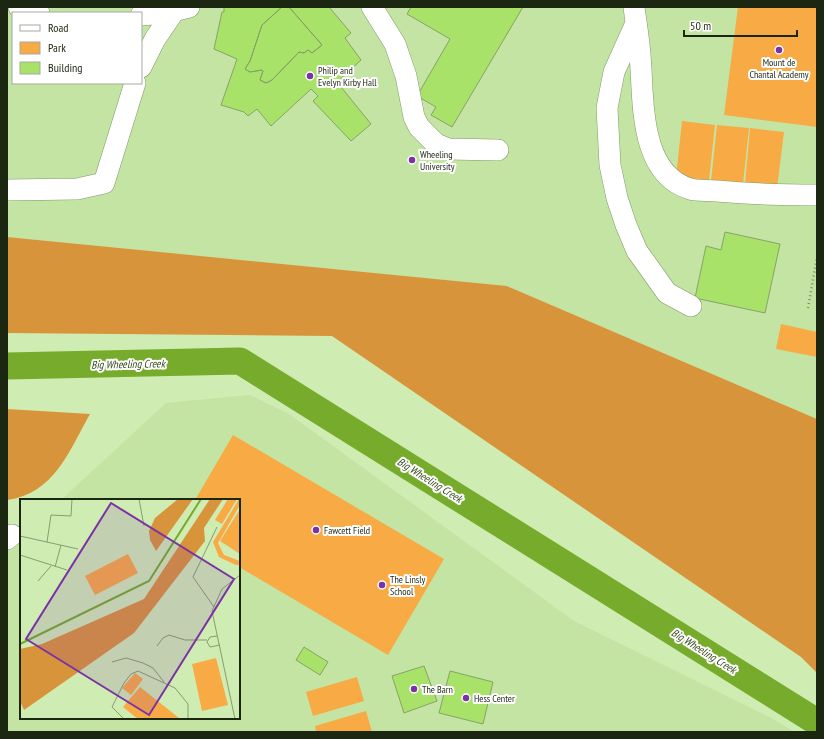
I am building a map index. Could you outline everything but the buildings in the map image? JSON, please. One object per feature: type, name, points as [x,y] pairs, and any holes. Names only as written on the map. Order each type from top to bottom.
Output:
[{"type":"street","points":[[20,7],[36,12]]},
{"type":"street","points":[[372,7],[395,44],[406,76],[414,118],[419,127],[436,144],[448,149],[498,150]]},
{"type":"street","points":[[142,16],[166,13],[181,9]]},
{"type":"street","points":[[142,65],[155,39],[181,9]]},
{"type":"street","points":[[635,15],[640,55],[642,100],[648,138],[659,167],[672,180],[690,189],[749,194],[817,195]]},
{"type":"street","points":[[635,15],[614,72],[607,108],[610,166],[619,205],[637,251],[667,293],[691,306]]},
{"type":"street","points":[[7,190],[77,189],[104,183],[135,84]]},
{"type":"path","points":[[808,308],[817,257]]},
{"type":"shaded area","name":"Wheeling University","points":[[7,7],[817,7],[817,419],[507,286],[7,237]]},
{"type":"shaded area","points":[[7,237],[507,286],[817,419],[817,673],[801,657],[332,336],[7,333]]},
{"type":"shaded area","name":"The Linsly School","points":[[250,395],[289,414],[574,621],[775,720],[795,732],[7,732],[7,549],[20,538],[20,719],[240,719],[240,499],[62,499],[166,403]]},
{"type":"shaded area","points":[[7,409],[90,414],[67,456],[48,480],[37,489],[23,496],[7,500]]},
{"type":"green space","points":[[738,7],[817,7],[817,127],[724,115]]},
{"type":"green space","points":[[682,121],[715,125],[709,180],[676,177]]},
{"type":"green space","points":[[717,125],[749,128],[743,184],[711,181]]},
{"type":"green space","points":[[750,128],[784,132],[777,188],[745,184]]},
{"type":"green space","points":[[781,324],[817,332],[817,357],[776,349]]},
{"type":"green space","name":"Fawcett Field","points":[[233,435],[444,559],[388,655],[240,568],[240,499],[196,499]]},
{"type":"green space","points":[[357,677],[364,701],[313,716],[306,692]]},
{"type":"green space","points":[[366,711],[372,732],[316,732],[315,726]]},
{"type":"waterway","name":"Big Wheeling Creek","points":[[7,366],[240,361],[817,722]]},
{"type":"place","name":"Mount de Chantal Academy","points":[[779,50]]},
{"type":"place","name":"Philip and Evelyn Kirby Hall","points":[[310,76]]},
{"type":"place","name":"Wheeling University","points":[[412,160]]},
{"type":"place","name":"Fawcett Field","points":[[316,530]]},
{"type":"place","name":"The Linsly School","points":[[382,585]]},
{"type":"place","name":"The Barn","points":[[414,689]]},
{"type":"place","name":"Hess Center","points":[[466,698]]}]
